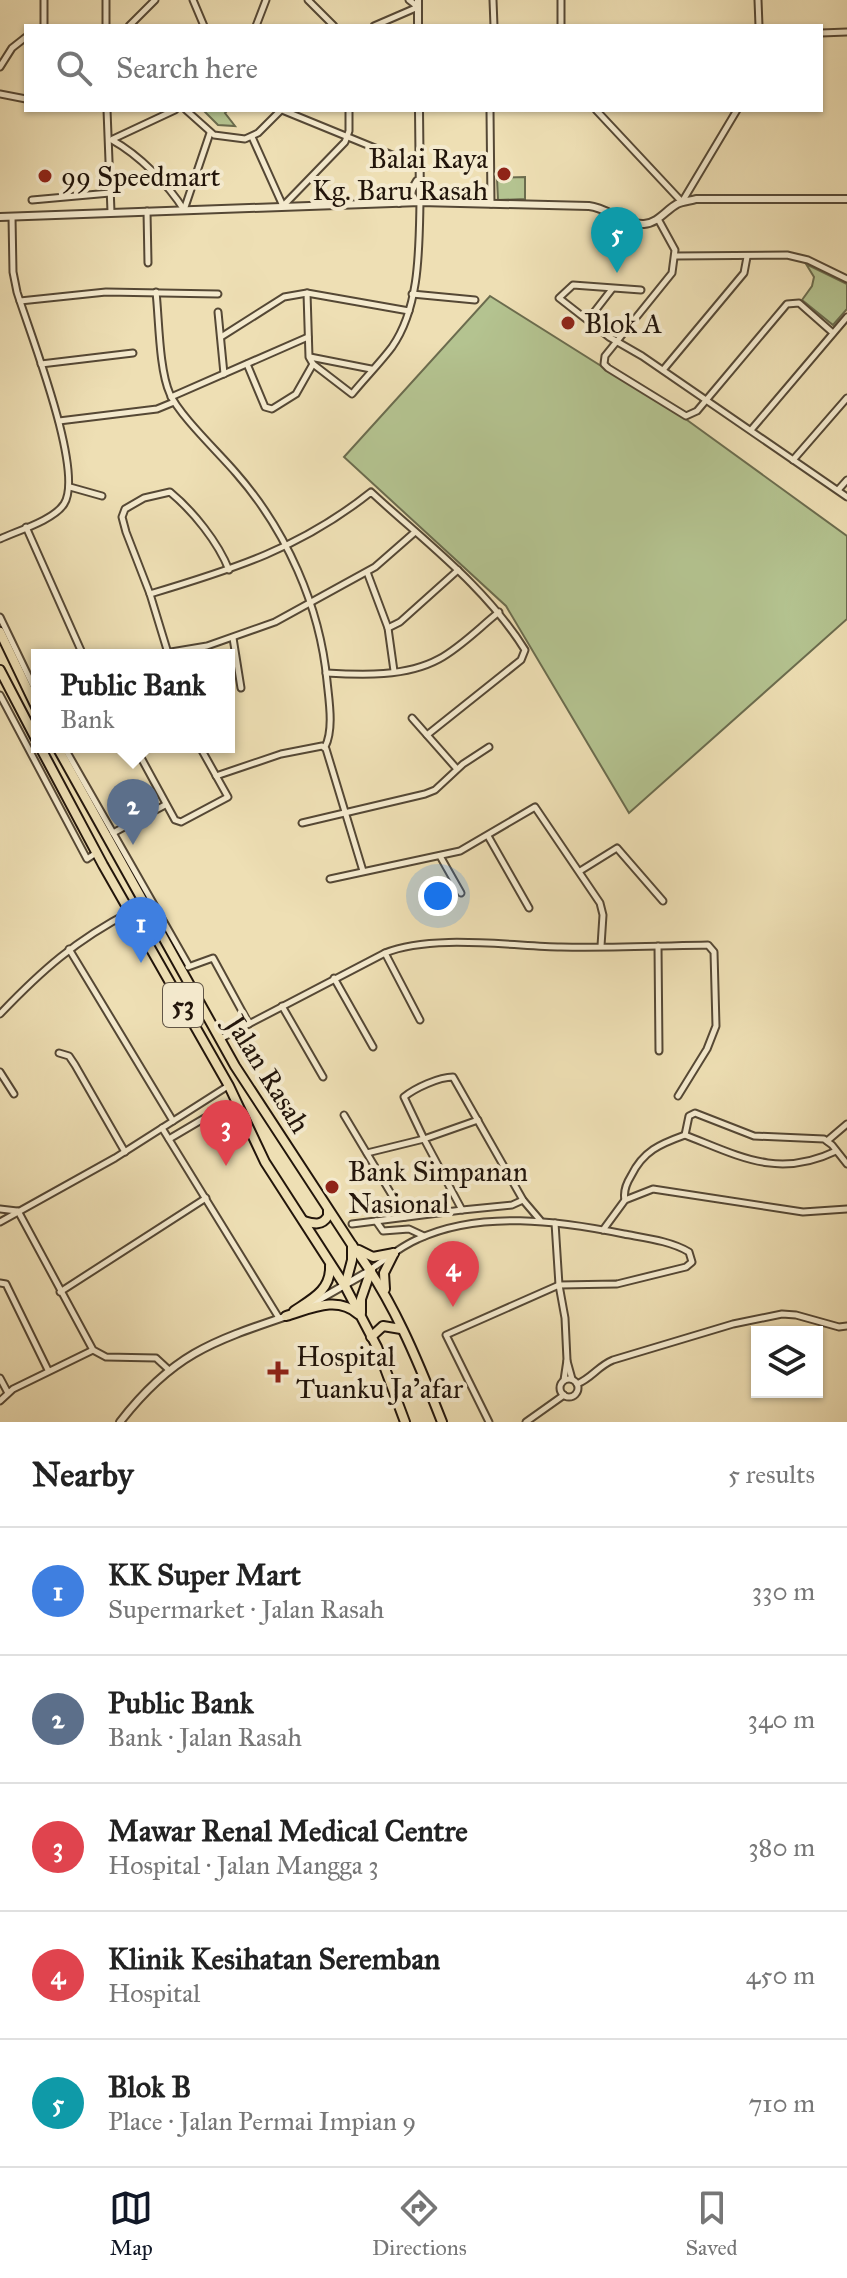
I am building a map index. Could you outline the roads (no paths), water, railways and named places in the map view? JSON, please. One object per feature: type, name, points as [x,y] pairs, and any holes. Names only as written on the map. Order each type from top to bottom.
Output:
[{"type":"highway","points":[[0,632],[31,697]]},
{"type":"highway","points":[[0,670],[31,730]]},
{"type":"highway","name":"Jalan Rasah","points":[[43,753],[229,1086],[258,1149],[345,1286],[371,1337],[405,1422]]},
{"type":"highway","name":"Jalan Rasah","points":[[60,753],[185,968],[220,1040],[328,1209],[371,1270],[442,1422]]},
{"type":"highway","points":[[304,1221],[324,1222],[328,1209]]},
{"type":"highway","points":[[345,1286],[352,1260],[352,1245],[373,1257],[394,1253]]},
{"type":"highway","points":[[388,1301],[382,1282],[394,1253]]},
{"type":"highway","points":[[283,1317],[322,1292],[329,1280],[329,1261]]},
{"type":"highway","points":[[361,1318],[361,1299],[371,1270]]},
{"type":"highway","points":[[283,1317],[335,1303],[351,1309],[361,1318]]},
{"type":"highway","points":[[371,1337],[383,1326],[401,1329]]},
{"type":"street","points":[[44,0],[44,24]]},
{"type":"street","points":[[106,0],[106,24]]},
{"type":"street","points":[[131,24],[155,0]]},
{"type":"street","points":[[193,0],[203,24]]},
{"type":"street","points":[[257,24],[266,0]]},
{"type":"street","points":[[308,0],[332,24]]},
{"type":"street","points":[[409,0],[418,3]]},
{"type":"street","points":[[493,0],[494,24]]},
{"type":"street","points":[[561,0],[561,24]]},
{"type":"street","points":[[758,0],[759,24]]},
{"type":"street","points":[[378,24],[418,3]]},
{"type":"street","points":[[418,3],[418,24]]},
{"type":"street","points":[[823,33],[847,32]]},
{"type":"street","points":[[0,67],[12,48],[24,39]]},
{"type":"street","points":[[0,94],[24,99]]},
{"type":"street","points":[[107,112],[111,212]]},
{"type":"street","points":[[110,140],[171,112]]},
{"type":"street","points":[[188,112],[210,133],[245,139],[252,137],[279,112]]},
{"type":"street","points":[[286,112],[419,166]]},
{"type":"street","points":[[283,206],[345,142],[349,112]]},
{"type":"street","points":[[307,293],[309,357],[313,364],[352,394],[392,347],[409,311],[419,241],[419,112]]},
{"type":"street","points":[[490,112],[491,205]]},
{"type":"street","points":[[598,112],[682,202]]},
{"type":"street","points":[[682,202],[736,112]]},
{"type":"street","points":[[184,210],[210,133]]},
{"type":"street","points":[[252,137],[283,206]]},
{"type":"street","points":[[110,140],[140,161],[176,197],[184,210]]},
{"type":"street","points":[[393,205],[409,195],[419,178]]},
{"type":"street","points":[[32,200],[110,193]]},
{"type":"street","points":[[0,217],[420,202],[589,206],[641,224],[658,219],[682,202],[696,199],[847,199]]},
{"type":"street","points":[[147,211],[148,263]]},
{"type":"street","points":[[0,539],[56,513],[66,502],[70,487],[59,421],[13,272],[12,217]]},
{"type":"street","points":[[658,219],[672,242],[676,256],[672,273],[605,356],[604,364],[608,368],[686,416],[694,415],[787,304],[799,303],[833,333]]},
{"type":"street","points":[[676,256],[797,257],[847,279]]},
{"type":"street","points":[[663,370],[744,273],[747,257]]},
{"type":"street","points":[[641,290],[573,285],[559,298],[609,337],[663,370],[847,497]]},
{"type":"street","points":[[588,320],[613,288]]},
{"type":"street","points":[[20,301],[106,292],[218,294]]},
{"type":"street","points":[[156,292],[165,377],[173,399],[243,481],[288,546],[309,603],[326,673],[329,734],[325,747],[363,871]]},
{"type":"street","points":[[221,337],[284,297],[307,293],[409,311]]},
{"type":"street","points":[[412,294],[475,300]]},
{"type":"street","points":[[218,312],[224,374]]},
{"type":"street","points":[[751,430],[847,317]]},
{"type":"street","points":[[59,421],[157,409],[224,374],[308,337]]},
{"type":"street","points":[[41,364],[133,353]]},
{"type":"street","points":[[309,357],[372,369]]},
{"type":"street","points":[[247,364],[265,407],[272,409],[296,394],[313,364]]},
{"type":"street","points":[[793,460],[847,398]]},
{"type":"street","points":[[838,490],[847,480]]},
{"type":"street","points":[[70,487],[102,496]]},
{"type":"street","points":[[167,649],[126,532],[122,514],[127,507],[163,492],[173,494],[194,517],[229,570]]},
{"type":"street","points":[[150,594],[229,570],[288,546],[340,516],[371,492],[458,570],[499,612],[525,650],[525,655],[427,735]]},
{"type":"street","points":[[26,527],[80,649]]},
{"type":"street","points":[[201,649],[275,622],[367,572],[415,532]]},
{"type":"street","points":[[388,628],[397,624],[458,570]]},
{"type":"street","points":[[367,572],[388,628],[394,671]]},
{"type":"street","points":[[326,673],[376,675],[428,664],[441,658],[499,612]]},
{"type":"street","points":[[0,617],[31,682]]},
{"type":"street","points":[[233,638],[235,649]]},
{"type":"street","points":[[235,650],[241,688]]},
{"type":"street","points":[[0,695],[87,859],[97,853]]},
{"type":"street","points":[[412,718],[457,769]]},
{"type":"street","points":[[216,776],[281,754],[318,745],[325,747]]},
{"type":"street","points":[[302,823],[435,790],[457,769],[489,747]]},
{"type":"street","points":[[67,753],[185,968],[209,957],[215,959],[249,1024]]},
{"type":"street","points":[[139,754],[165,805],[175,820],[181,822],[225,799],[227,794],[203,753]]},
{"type":"street","points":[[113,833],[165,805]]},
{"type":"street","points":[[330,879],[460,851],[535,807],[596,895],[602,910],[601,946]]},
{"type":"street","points":[[63,817],[74,812]]},
{"type":"street","points":[[488,836],[529,908]]},
{"type":"street","points":[[580,871],[617,848],[663,901]]},
{"type":"street","points":[[440,856],[461,893]]},
{"type":"street","points":[[0,1014],[83,938],[130,912]]},
{"type":"street","points":[[220,1040],[334,978],[408,945],[708,945],[714,952],[716,1026],[707,1049],[678,1096]]},
{"type":"street","points":[[658,946],[659,1051]]},
{"type":"street","points":[[69,949],[173,1121]]},
{"type":"street","points":[[385,953],[420,1020]]},
{"type":"street","points":[[334,978],[373,1047]]},
{"type":"street","points":[[282,1006],[323,1077]]},
{"type":"street","points":[[59,1053],[69,1056],[75,1065],[125,1152]]},
{"type":"street","points":[[0,1072],[14,1094]]},
{"type":"street","points":[[462,1210],[404,1097],[448,1076],[457,1081],[523,1200],[540,1221]]},
{"type":"street","points":[[0,1222],[125,1152],[229,1086]]},
{"type":"street","points":[[169,1139],[220,1109]]},
{"type":"street","points":[[685,1135],[689,1116],[695,1113],[754,1136],[779,1139],[811,1137],[827,1141],[847,1164]]},
{"type":"street","points":[[344,1115],[405,1217]]},
{"type":"street","points":[[367,1153],[424,1139],[478,1120]]},
{"type":"street","points":[[827,1141],[847,1124]]},
{"type":"street","points":[[162,1128],[283,1317]]},
{"type":"street","points":[[625,1200],[623,1195],[627,1183],[646,1153],[685,1135],[763,1164],[802,1162],[836,1151]]},
{"type":"street","points":[[603,1230],[625,1200],[658,1188],[803,1212],[847,1209]]},
{"type":"street","points":[[60,1292],[206,1198]]},
{"type":"street","points":[[352,1224],[512,1205],[523,1200]]},
{"type":"street","points":[[0,1209],[18,1211]]},
{"type":"street","points":[[18,1211],[93,1350],[100,1355],[118,1358],[151,1356],[169,1370]]},
{"type":"street","points":[[120,1422],[169,1370],[187,1356],[220,1338],[283,1317],[345,1286],[424,1236],[443,1229],[528,1219],[603,1230],[684,1249],[691,1256],[692,1262],[686,1267],[617,1284],[559,1285],[446,1335],[489,1422]]},
{"type":"street","points":[[376,1221],[383,1231],[409,1229],[424,1236]]},
{"type":"street","points":[[555,1223],[567,1360],[560,1387],[569,1397],[575,1394],[575,1382],[567,1360]]},
{"type":"street","points":[[0,1283],[6,1284],[48,1370]]},
{"type":"street","points":[[564,1380],[575,1382],[593,1377],[606,1363],[628,1354],[751,1320],[789,1314],[839,1327],[847,1326]]},
{"type":"street","points":[[0,1401],[48,1370],[93,1350]]},
{"type":"street","points":[[0,1378],[8,1393]]},
{"type":"street","points":[[526,1422],[564,1395]]},
{"type":"place","name":"Balai Raya Kg. Baru Rasah","points":[[504,174]]},
{"type":"place","name":"99 Speedmart","points":[[45,176]]},
{"type":"place","name":"Blok B","points":[[617,273]]},
{"type":"place","name":"Blok A","points":[[568,323]]},
{"type":"place","name":"Public Bank","points":[[133,845]]},
{"type":"place","name":"KK Super Mart","points":[[141,963]]},
{"type":"place","name":"Mawar Renal Medical Centre","points":[[226,1166]]},
{"type":"place","name":"Bank Simpanan Nasional","points":[[332,1187]]},
{"type":"place","name":"Klinik Kesihatan Seremban","points":[[453,1307]]},
{"type":"place","name":"Hospital Tuanku Ja'afar","points":[[278,1372]]}]
